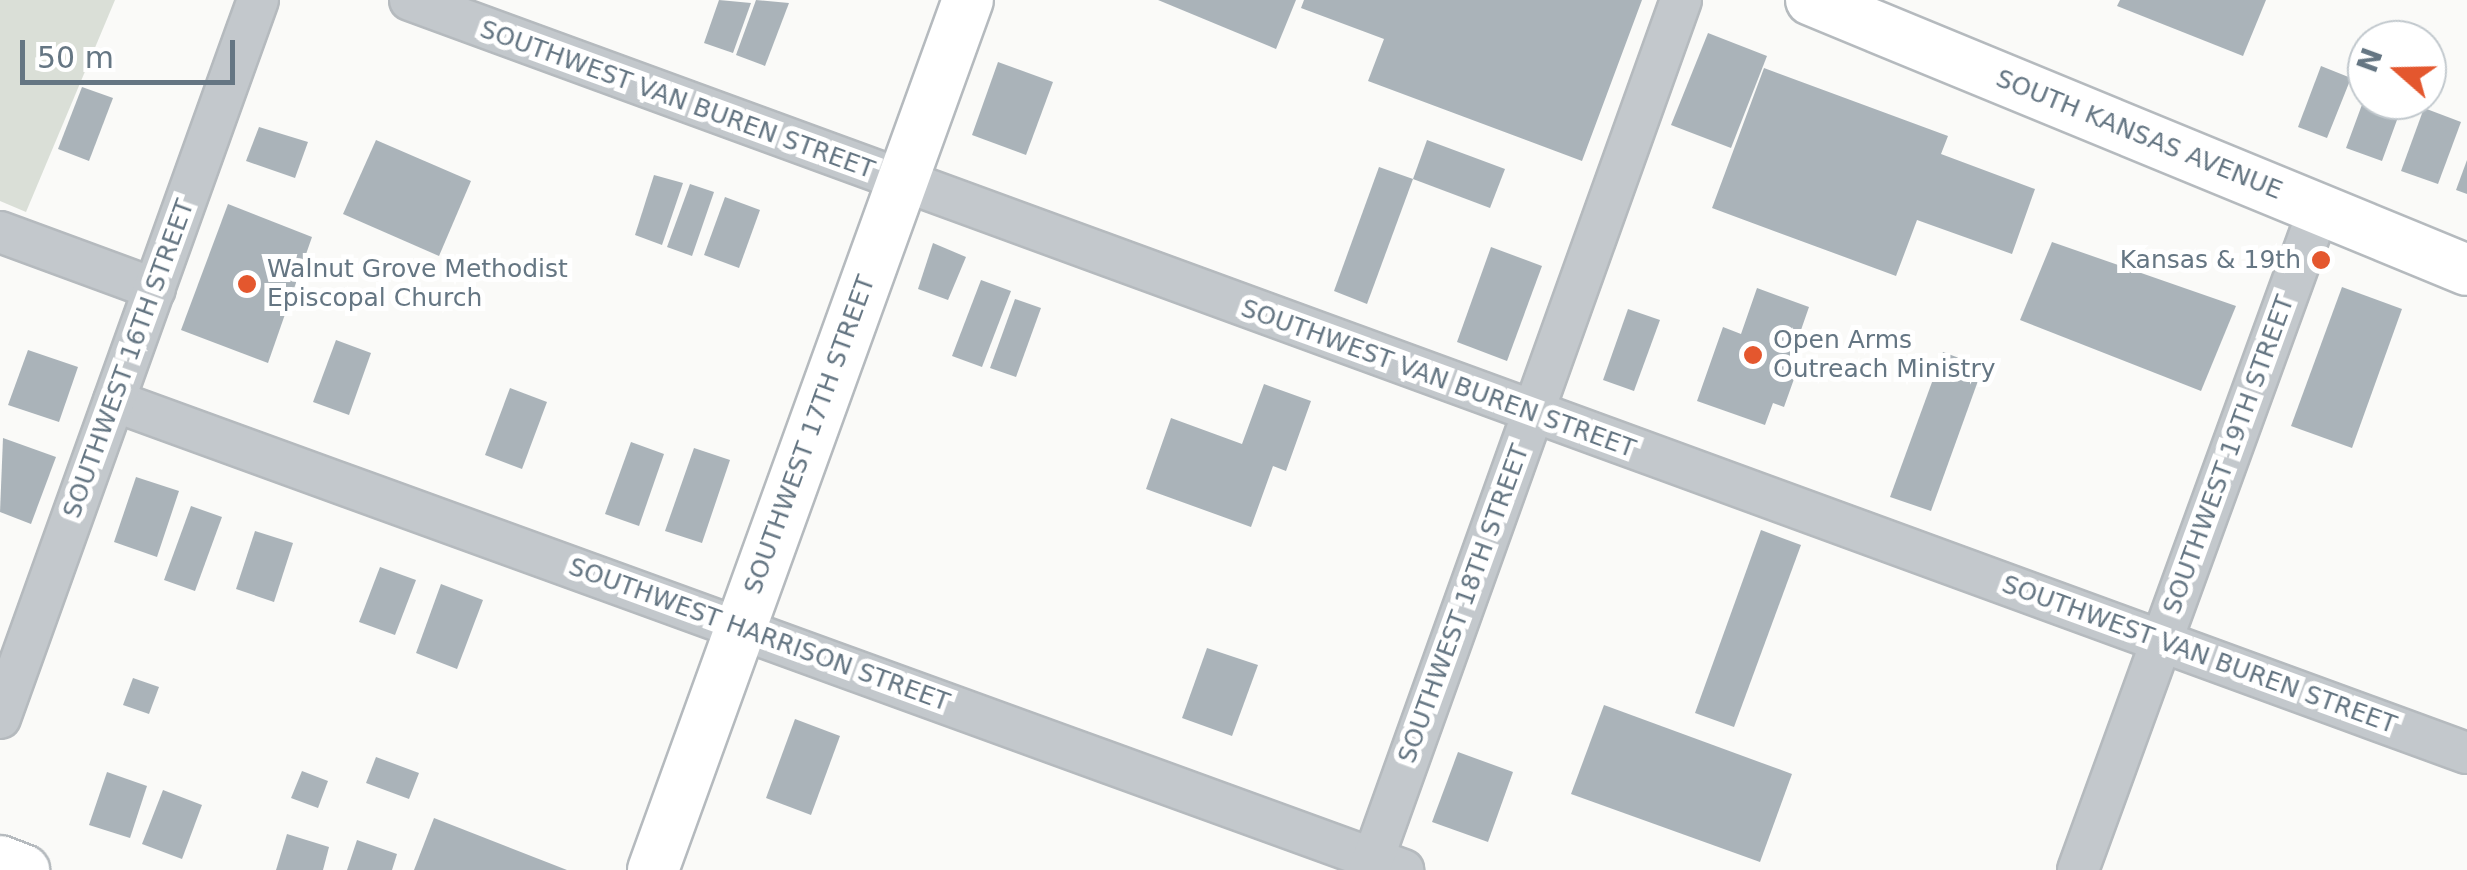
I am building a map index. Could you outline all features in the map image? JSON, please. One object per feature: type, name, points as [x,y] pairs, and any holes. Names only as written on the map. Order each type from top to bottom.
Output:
[{"type":"main road","name":"SOUTHWEST 17TH STREET","points":[[653,870],[968,0]]},
{"type":"main road","name":"SOUTH KANSAS AVENUE","points":[[1811,0],[2467,270]]},
{"type":"main road","points":[[0,861],[24,870]]},
{"type":"street","name":"SOUTHWEST 16TH STREET","points":[[0,718],[258,0]]},
{"type":"street","name":"SOUTHWEST VAN BUREN STREET","points":[[410,0],[1532,414],[2467,753]]},
{"type":"street","name":"SOUTHWEST 18TH STREET","points":[[1381,866],[1532,414],[1681,0]]},
{"type":"street","name":"SOUTHWEST 19TH STREET","points":[[2078,870],[2319,209]]},
{"type":"street","points":[[0,232],[155,289]]},
{"type":"street","name":"SOUTHWEST HARRISON STREET","points":[[114,401],[1381,866]]},
{"type":"shaded area","points":[[0,0],[115,0],[26,212],[0,201]]},
{"type":"building","points":[[719,0],[751,3],[733,53],[704,43]]},
{"type":"building","points":[[756,0],[789,3],[765,66],[736,55]]},
{"type":"building","points":[[1158,0],[1296,0],[1276,49]]},
{"type":"building","points":[[1304,0],[1642,0],[1582,161],[1368,81],[1384,39],[1301,8]]},
{"type":"building","points":[[2120,0],[2266,0],[2243,56],[2117,6]]},
{"type":"building","points":[[1708,33],[1767,56],[1731,148],[1671,125]]},
{"type":"building","points":[[998,62],[1053,82],[1026,155],[972,135]]},
{"type":"building","points":[[2321,66],[2347,76],[2347,88],[2327,138],[2298,127]]},
{"type":"building","points":[[1764,68],[1948,136],[1941,154],[2035,189],[2012,254],[1917,220],[1896,276],[1712,208]]},
{"type":"building","points":[[82,87],[113,98],[89,161],[58,149]]},
{"type":"building","points":[[2447,117],[2461,122],[2438,184],[2401,171],[2420,120],[2447,120]]},
{"type":"building","points":[[2356,120],[2397,120],[2382,161],[2346,148]]},
{"type":"building","points":[[259,127],[308,142],[295,178],[246,161]]},
{"type":"building","points":[[376,140],[471,181],[439,256],[343,214]]},
{"type":"building","points":[[1427,140],[1505,169],[1490,208],[1413,179]]},
{"type":"building","points":[[2467,160],[2467,194],[2456,190]]},
{"type":"building","points":[[1379,167],[1413,179],[1367,304],[1334,291]]},
{"type":"building","points":[[654,175],[683,183],[662,245],[635,235]]},
{"type":"building","points":[[690,184],[714,192],[692,256],[667,247]]},
{"type":"building","points":[[725,197],[760,210],[739,268],[704,255]]},
{"type":"building","name":"Walnut Grove Methodist Episcopal Church","points":[[228,204],[312,237],[268,363],[181,330]]},
{"type":"building","points":[[2052,242],[2236,306],[2201,391],[2020,320]]},
{"type":"building","points":[[933,243],[966,257],[948,300],[918,289]]},
{"type":"building","points":[[1491,247],[1542,266],[1507,361],[1457,342]]},
{"type":"building","points":[[981,280],[1011,291],[982,367],[952,356]]},
{"type":"building","points":[[2342,287],[2402,309],[2352,448],[2291,426]]},
{"type":"building","name":"Open Arms Outreach Ministry","points":[[1757,288],[1809,307],[1785,376],[1794,379],[1784,407],[1773,403],[1765,425],[1697,401],[1723,327],[1741,334]]},
{"type":"building","points":[[1015,299],[1041,308],[1016,377],[990,368]]},
{"type":"building","points":[[1628,309],[1660,320],[1634,391],[1603,380]]},
{"type":"building","points":[[336,340],[371,353],[349,415],[313,402]]},
{"type":"building","points":[[28,350],[78,367],[59,422],[8,405]]},
{"type":"building","points":[[1943,352],[1983,367],[1931,511],[1890,497]]},
{"type":"building","points":[[1264,384],[1311,401],[1286,471],[1273,466],[1251,527],[1146,489],[1171,418],[1242,444]]},
{"type":"building","points":[[510,388],[547,402],[522,469],[485,455]]},
{"type":"building","points":[[3,438],[56,457],[31,524],[0,512]]},
{"type":"building","points":[[631,442],[664,454],[639,526],[605,514]]},
{"type":"building","points":[[694,448],[730,460],[702,543],[665,531]]},
{"type":"building","points":[[136,477],[179,491],[157,557],[114,542]]},
{"type":"building","points":[[191,506],[222,517],[195,591],[164,580]]},
{"type":"building","points":[[1761,530],[1801,545],[1734,727],[1695,713]]},
{"type":"building","points":[[255,531],[293,543],[274,602],[236,589]]},
{"type":"building","points":[[380,567],[416,580],[395,635],[359,622]]},
{"type":"building","points":[[441,584],[483,600],[457,669],[416,653]]},
{"type":"building","points":[[1207,648],[1258,665],[1232,736],[1182,718]]},
{"type":"building","points":[[133,678],[159,687],[149,714],[123,705]]},
{"type":"building","points":[[1604,705],[1792,774],[1760,862],[1571,794]]},
{"type":"building","points":[[795,719],[840,736],[811,815],[766,798]]},
{"type":"building","points":[[1458,752],[1513,772],[1488,842],[1432,822]]},
{"type":"building","points":[[376,757],[419,773],[409,799],[366,783]]},
{"type":"building","points":[[302,771],[328,781],[318,808],[291,798]]},
{"type":"building","points":[[107,772],[147,786],[130,838],[89,825]]},
{"type":"building","points":[[163,790],[202,805],[182,859],[142,844]]},
{"type":"building","points":[[434,818],[567,870],[414,870]]},
{"type":"building","points":[[287,834],[329,847],[323,870],[276,870]]},
{"type":"building","points":[[357,840],[397,854],[392,870],[347,870]]},
{"type":"place","name":"Kansas & 19th","points":[[2321,260]]},
{"type":"place","name":"Walnut Grove Methodist Episcopal Church","points":[[247,284]]},
{"type":"place","name":"Open Arms Outreach Ministry","points":[[1753,355]]}]
